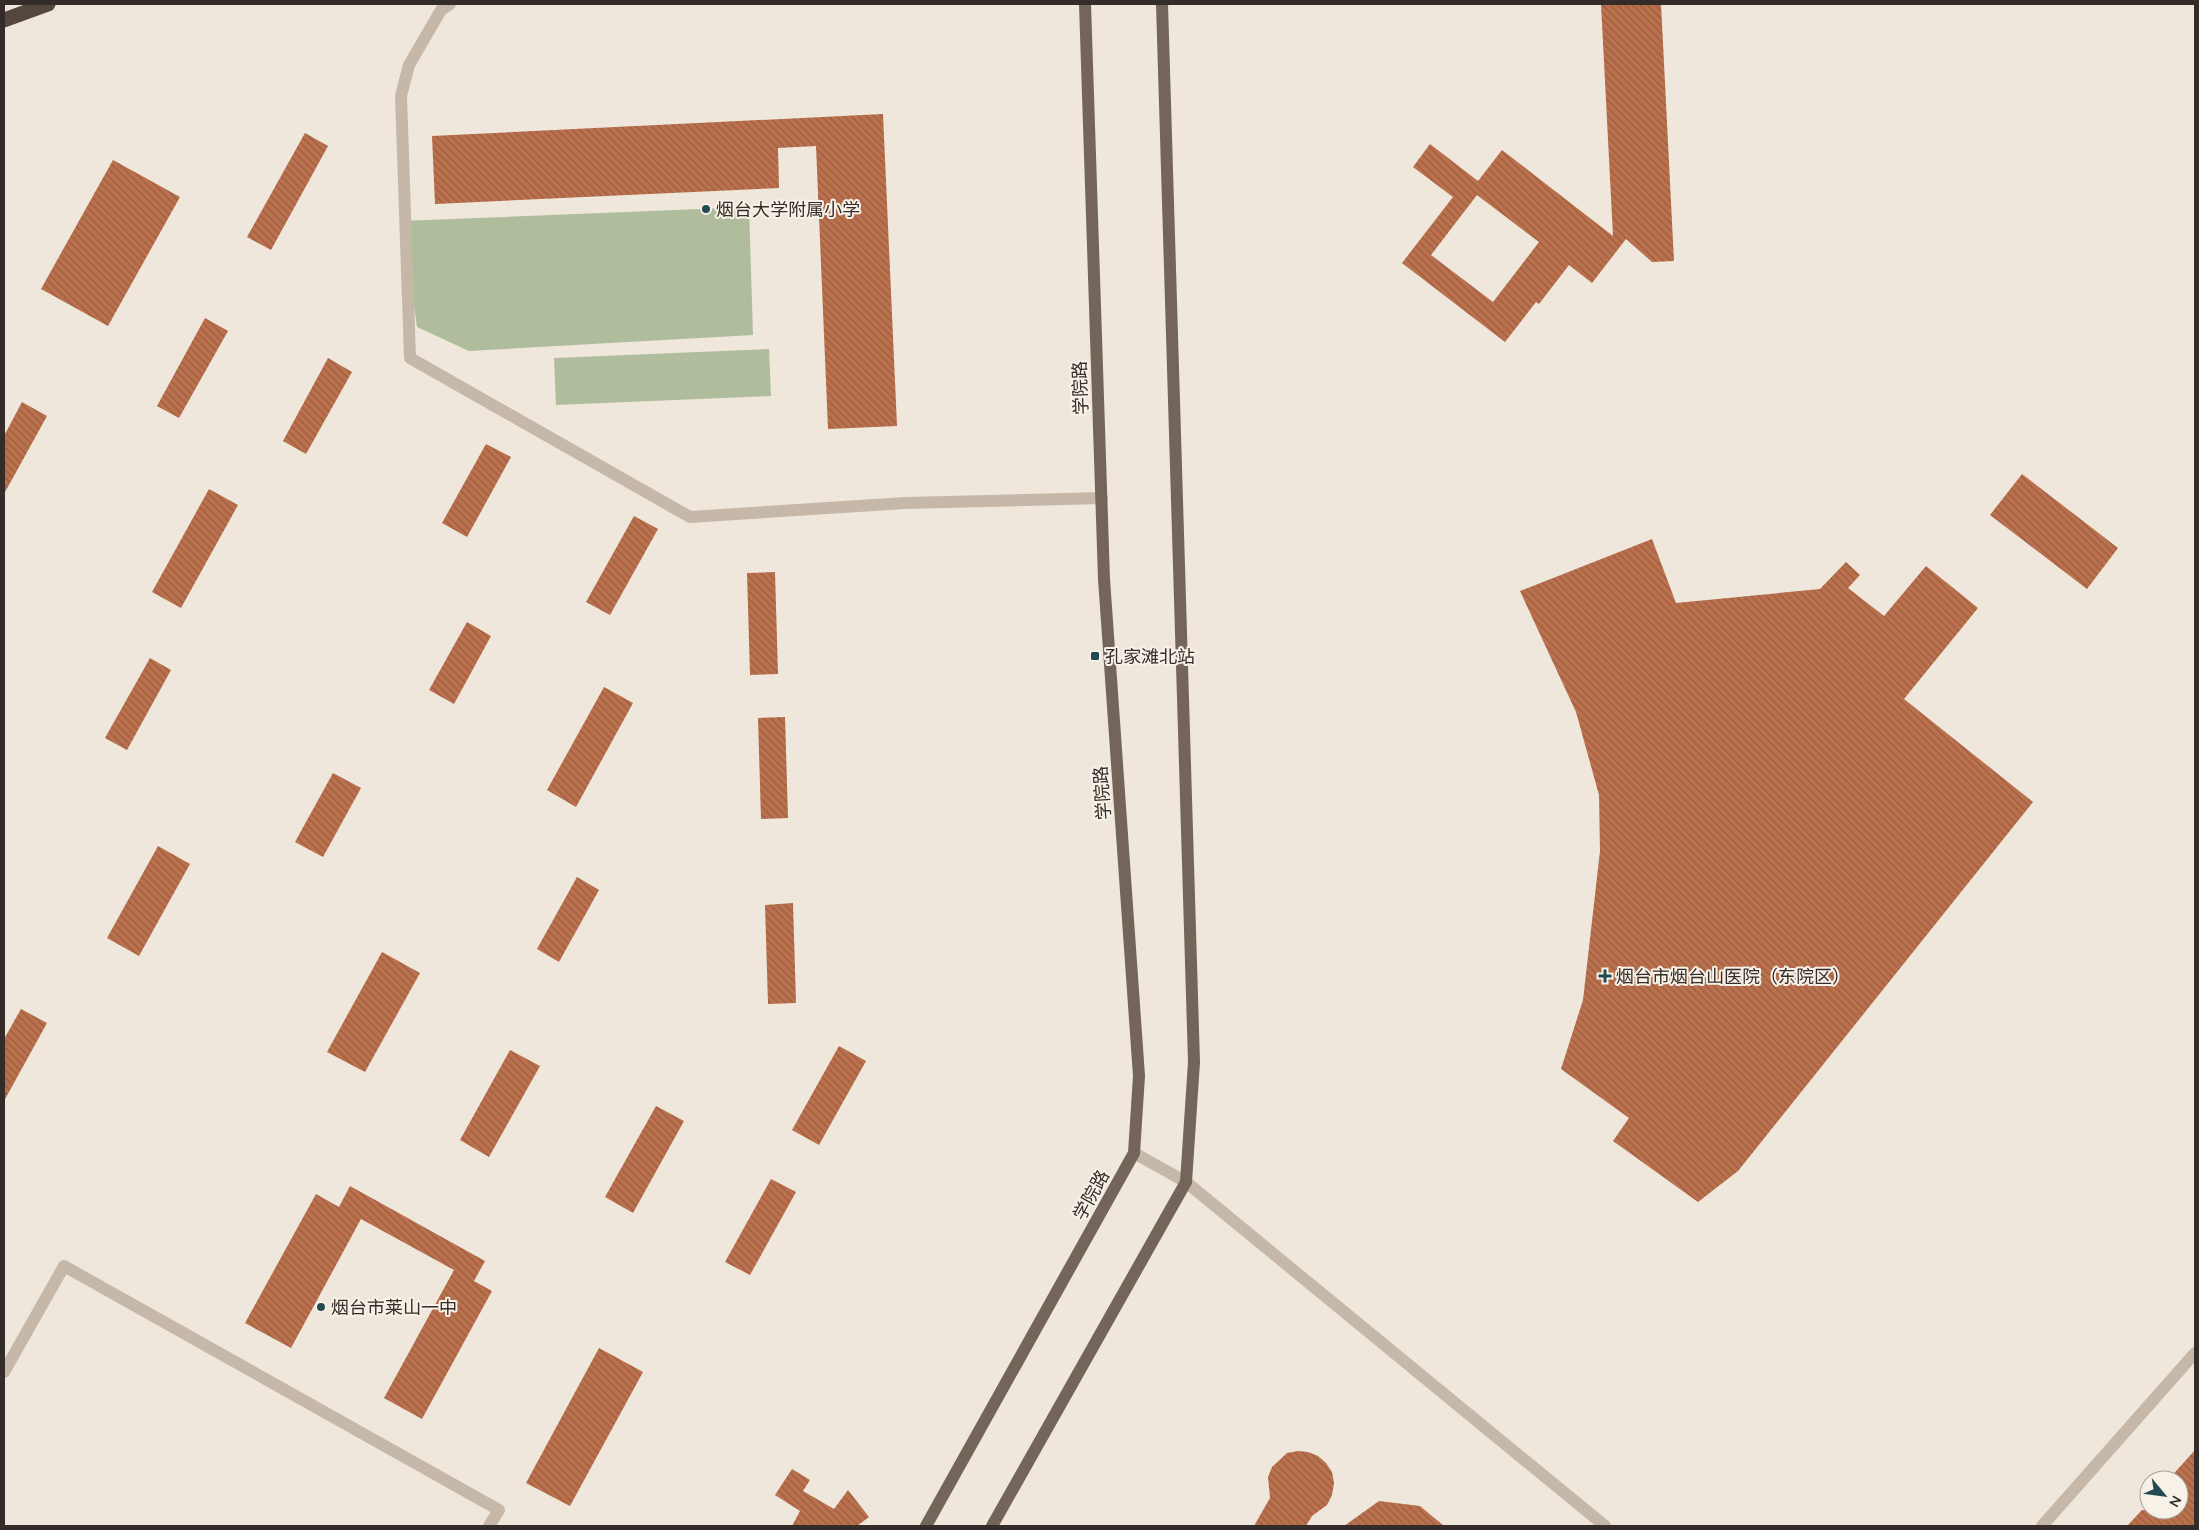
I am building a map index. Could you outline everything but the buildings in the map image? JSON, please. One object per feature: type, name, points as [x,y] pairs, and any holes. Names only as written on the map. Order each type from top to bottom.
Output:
[{"type":"highway","points":[[4,20],[48,4]]},
{"type":"main road","name":"学院路","points":[[926,1526],[1134,1153],[1139,1076],[1105,589],[1085,4]]},
{"type":"main road","points":[[992,1526],[1186,1182],[1194,1062],[1162,4]]},
{"type":"street","points":[[450,4],[441,10],[409,65],[400,96],[410,358],[690,517],[905,503],[1102,498]]},
{"type":"street","points":[[1134,1153],[1186,1182],[1605,1526]]},
{"type":"street","points":[[4,1372],[64,1266],[498,1510],[489,1526]]},
{"type":"street","points":[[2042,1526],[2195,1354]]},
{"type":"green space","points":[[749,207],[753,335],[469,351],[417,327],[402,221]]},
{"type":"green space","points":[[769,349],[771,396],[556,405],[554,358]]},
{"type":"place","name":"烟台大学附属小学","points":[[706,209]]},
{"type":"place","name":"孔家滩北站","points":[[1095,656]]},
{"type":"place","name":"烟台市烟台山医院（东院区）","points":[[1605,976]]},
{"type":"place","name":"烟台市莱山一中","points":[[321,1307]]}]
